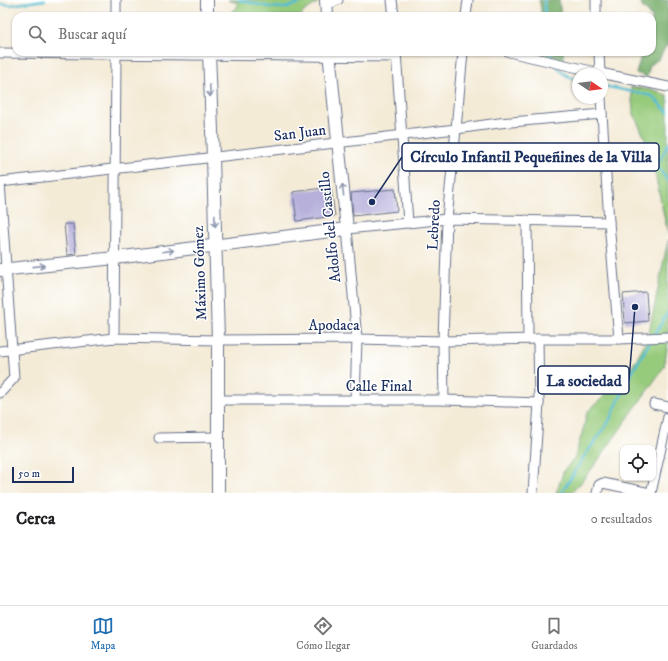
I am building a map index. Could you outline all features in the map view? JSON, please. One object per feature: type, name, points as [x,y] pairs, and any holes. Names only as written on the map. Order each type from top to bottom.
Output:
[{"type":"street","points":[[116,0],[116,12]]},
{"type":"street","points":[[207,0],[208,12]]},
{"type":"street","points":[[326,5],[338,0]]},
{"type":"street","points":[[392,0],[394,12]]},
{"type":"street","points":[[466,12],[468,0]]},
{"type":"street","points":[[596,0],[596,12]]},
{"type":"street","points":[[0,53],[12,53]]},
{"type":"street","points":[[114,338],[116,56]]},
{"type":"street","name":"Máximo Gómez","points":[[209,56],[218,340],[218,493]]},
{"type":"street","name":"Adolfo del Castillo","points":[[329,56],[348,229],[357,339],[355,400]]},
{"type":"street","points":[[396,56],[408,222]]},
{"type":"street","name":"Lebredo","points":[[444,400],[443,341],[447,218],[463,56]]},
{"type":"street","points":[[526,56],[575,68]]},
{"type":"street","points":[[599,56],[600,68]]},
{"type":"street","points":[[608,76],[668,87]]},
{"type":"street","points":[[601,104],[609,222],[619,339]]},
{"type":"street","name":"San Juan","points":[[0,182],[402,136],[498,123],[602,114]]},
{"type":"street","points":[[0,182],[3,269],[12,350],[13,379],[0,393]]},
{"type":"street","points":[[3,269],[115,258],[447,218],[609,222]]},
{"type":"street","points":[[527,220],[528,339]]},
{"type":"street","name":"Apodaca","points":[[0,351],[114,338],[218,340],[357,339],[443,341],[666,337]]},
{"type":"street","points":[[533,493],[539,404],[538,339]]},
{"type":"street","name":"Calle Final","points":[[218,400],[444,400],[539,404]]},
{"type":"street","points":[[654,404],[668,407]]},
{"type":"street","points":[[597,493],[599,485],[601,484],[651,493],[668,417]]},
{"type":"street","points":[[158,438],[218,437]]},
{"type":"green space","points":[[228,0],[320,0],[304,12],[232,12],[237,8],[238,3]]},
{"type":"green space","points":[[539,0],[559,0],[560,12],[541,12]]},
{"type":"green space","points":[[639,0],[668,0],[668,46],[666,46],[659,59],[650,65],[647,77],[636,73],[641,56],[656,56],[656,12],[648,12],[643,8]]},
{"type":"green space","points":[[546,56],[564,56],[564,60]]},
{"type":"green space","points":[[631,87],[658,91],[668,97],[668,235],[650,150],[633,112]]},
{"type":"green space","points":[[668,240],[668,344],[664,367],[579,485],[570,493],[556,493],[564,470],[574,459],[587,412],[623,379],[631,369],[648,337]]},
{"type":"building","points":[[331,187],[335,216],[297,221],[293,192]]},
{"type":"building","points":[[395,189],[397,211],[353,216],[351,193]]},
{"type":"building","points":[[64,224],[73,224],[76,254],[67,255]]},
{"type":"building","points":[[646,292],[648,321],[625,323],[623,294]]},
{"type":"waterway","points":[[0,4],[10,5],[45,0]]},
{"type":"waterway","points":[[239,0],[269,7],[286,8],[308,0]]},
{"type":"waterway","points":[[544,0],[545,12]]},
{"type":"waterway","points":[[557,66],[561,71],[572,78]]},
{"type":"waterway","points":[[608,87],[652,96],[668,112]]},
{"type":"waterway","points":[[668,144],[657,166],[668,181]]},
{"type":"waterway","points":[[654,336],[668,312]]},
{"type":"waterway","points":[[561,493],[583,458],[608,423],[634,369],[651,340]]},
{"type":"place","name":"Círculo Infantil Pequeñines de la Villa","points":[[372,202]]},
{"type":"place","name":"La sociedad","points":[[635,307]]}]
